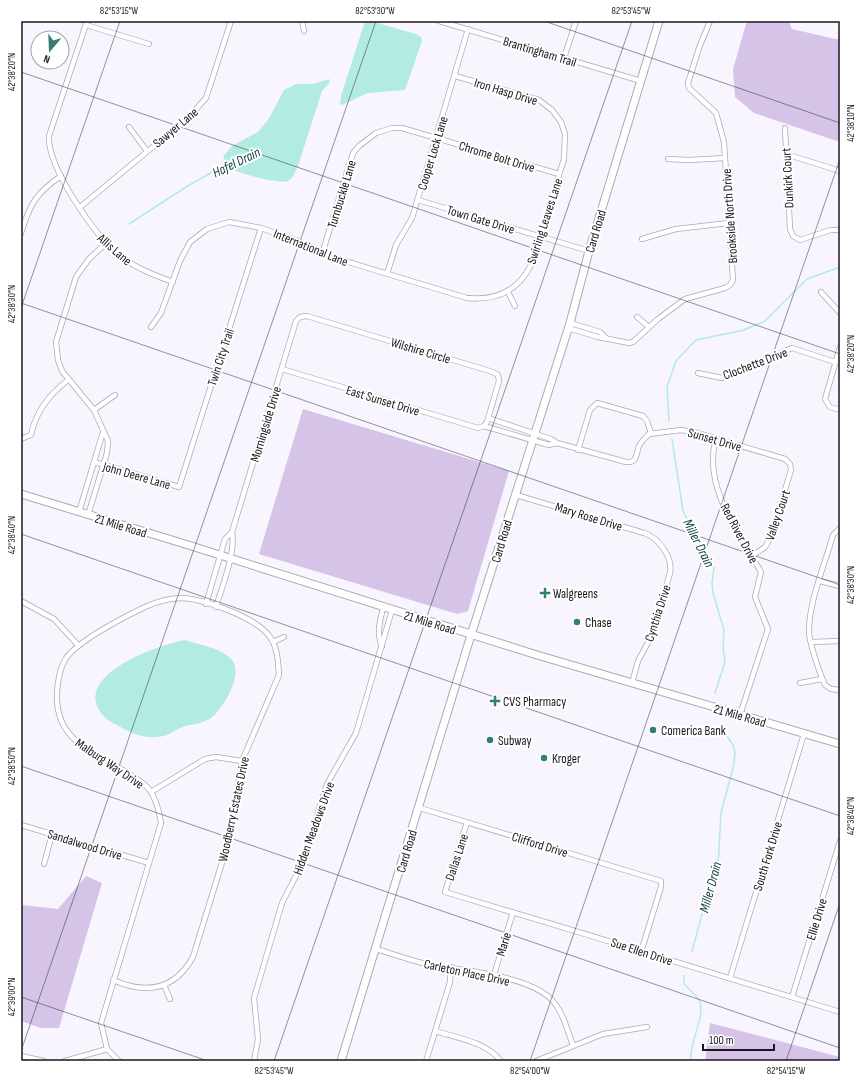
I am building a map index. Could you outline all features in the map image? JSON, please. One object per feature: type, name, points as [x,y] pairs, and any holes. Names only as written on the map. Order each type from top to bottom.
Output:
[{"type":"street","name":"Sawyer Lane","points":[[80,207],[192,114],[206,98],[231,21]]},
{"type":"street","points":[[302,21],[304,31]]},
{"type":"street","name":"Brantingham Trail","points":[[439,21],[641,81]]},
{"type":"street","points":[[564,58],[576,21]]},
{"type":"street","name":"Card Road","points":[[341,1061],[420,808],[471,635],[569,326],[589,251],[659,21]]},
{"type":"street","name":"Brookside North Drive","points":[[569,326],[598,337],[629,343],[637,340],[648,328],[685,299],[725,288],[730,285],[733,277],[724,142],[716,114],[702,98],[689,88],[688,83],[699,48],[710,21]]},
{"type":"street","points":[[87,23],[149,44]]},
{"type":"street","name":"Allis Lane","points":[[87,23],[50,136],[49,145],[52,159],[80,207],[105,244],[135,266],[173,282]]},
{"type":"street","name":"Cooper Lock Lane","points":[[386,274],[396,245],[412,218],[468,29]]},
{"type":"street","name":"Iron Hasp Drive","points":[[455,76],[539,100],[552,110],[560,122],[564,134]]},
{"type":"street","points":[[128,127],[147,151]]},
{"type":"street","name":"Turnbuckle Lane","points":[[322,254],[350,162],[359,146],[376,133],[392,128],[402,128],[436,138]]},
{"type":"street","name":"Dunkirk Court","points":[[784,128],[790,229],[793,236],[800,240],[831,230],[840,230]]},
{"type":"street","name":"Swirling Leaves Lane","points":[[500,295],[508,292],[516,286],[528,271],[564,159],[564,134]]},
{"type":"street","name":"Chrome Bolt Drive","points":[[436,138],[559,174]]},
{"type":"street","points":[[786,154],[840,170]]},
{"type":"street","points":[[668,159],[689,160],[724,158]]},
{"type":"street","points":[[21,233],[28,209],[35,198],[48,185],[61,176]]},
{"type":"street","name":"Town Gate Drive","points":[[418,200],[589,251]]},
{"type":"street","name":"International Lane","points":[[151,328],[161,313],[180,261],[190,242],[207,229],[229,222],[261,228],[296,240],[322,254],[467,298],[484,299],[500,295]]},
{"type":"street","points":[[642,238],[676,229],[729,223]]},
{"type":"street","name":"Twin City Trail","points":[[179,487],[261,228]]},
{"type":"street","points":[[88,515],[104,465],[108,441],[94,410],[68,380],[58,360],[57,336],[76,277],[89,259],[105,244]]},
{"type":"street","points":[[508,292],[515,306]]},
{"type":"street","points":[[821,292],[840,313]]},
{"type":"street","name":"Wilshire Circle","points":[[300,317],[307,316],[496,373],[499,377],[499,381],[488,418]]},
{"type":"street","name":"Morningside Drive","points":[[216,607],[233,542],[232,532],[296,321],[300,317]]},
{"type":"street","points":[[637,318],[648,328]]},
{"type":"street","points":[[840,347],[826,397],[827,404],[830,407],[840,410]]},
{"type":"street","name":"Clochette Drive","points":[[698,372],[722,378],[792,348],[835,362]]},
{"type":"street","name":"East Sunset Drive","points":[[282,369],[476,428],[484,426],[532,440]]},
{"type":"street","points":[[21,439],[31,435],[37,415],[47,399],[68,380]]},
{"type":"street","points":[[94,410],[116,395]]},
{"type":"street","points":[[484,426],[488,418],[551,439],[557,443],[578,450],[626,462],[636,459],[640,445],[651,433],[648,421],[643,416],[597,403],[590,410],[578,450]]},
{"type":"street","name":"Sunset Drive","points":[[651,433],[681,430],[785,459],[791,466]]},
{"type":"street","points":[[79,512],[103,432]]},
{"type":"street","name":"Red River Drive","points":[[716,439],[712,453],[718,489],[723,503],[761,572],[755,597],[768,624],[768,629],[740,715]]},
{"type":"street","points":[[532,440],[549,445],[557,443]]},
{"type":"street","name":"John Deere Lane","points":[[94,462],[179,487]]},
{"type":"street","name":"Valley Court","points":[[752,556],[765,548],[770,539],[791,473],[791,466]]},
{"type":"street","points":[[88,484],[97,487]]},
{"type":"street","name":"21 Mile Road","points":[[21,494],[471,635],[840,744]]},
{"type":"street","name":"Mary Rose Drive","points":[[516,495],[644,533],[652,536],[659,543]]},
{"type":"street","points":[[840,528],[833,535],[810,617],[809,634],[822,679],[828,687],[840,690]]},
{"type":"street","name":"Morningside Drive","points":[[206,604],[225,539],[232,532]]},
{"type":"street","name":"Cynthia Drive","points":[[632,683],[638,661],[651,636],[670,570],[667,556],[659,543]]},
{"type":"street","points":[[820,582],[840,586]]},
{"type":"street","name":"Malburg Way Drive","points":[[107,1049],[101,1023],[112,980],[161,823],[157,805],[151,792],[145,785],[84,748],[69,734],[57,704],[58,681],[65,660],[78,645],[146,606],[162,601],[184,598],[206,604]]},
{"type":"street","points":[[21,601],[54,619],[78,645]]},
{"type":"street","name":"Woodberry Estates Drive","points":[[112,980],[136,988],[149,988],[164,985],[181,974],[193,957],[228,843],[242,761],[279,675],[278,661],[273,642],[262,629],[236,614],[206,604]]},
{"type":"street","name":"Hidden Meadows Drive","points":[[382,646],[378,638],[378,629],[383,608]]},
{"type":"street","name":"Hidden Meadows Drive","points":[[254,1061],[258,1038],[254,998],[282,904],[301,866],[327,784],[356,733],[392,610]]},
{"type":"street","points":[[273,642],[284,637]]},
{"type":"street","points":[[812,642],[840,641]]},
{"type":"street","points":[[800,683],[822,679]]},
{"type":"street","name":"South Fork Drive","points":[[730,978],[804,734]]},
{"type":"street","points":[[151,792],[205,759],[216,756],[242,761]]},
{"type":"street","name":"Clifford Drive","points":[[420,808],[661,881],[661,887],[641,952]]},
{"type":"street","name":"Dallas Lane","points":[[445,892],[467,822]]},
{"type":"street","name":"Sandalwood Drive","points":[[21,825],[149,863]]},
{"type":"street","points":[[44,864],[52,834]]},
{"type":"street","name":"Ellie Drive","points":[[792,997],[840,841]]},
{"type":"street","name":"Sue Ellen Drive","points":[[445,892],[592,935],[641,952],[840,1012]]},
{"type":"street","name":"Marie","points":[[494,975],[513,912]]},
{"type":"street","name":"Carleton Place Drive","points":[[376,949],[426,964],[494,975],[527,985],[550,998],[560,1012],[573,1045]]},
{"type":"street","points":[[426,1061],[450,982],[451,967]]},
{"type":"street","points":[[164,985],[170,999]]},
{"type":"street","points":[[536,1061],[603,1034],[647,1027]]},
{"type":"street","points":[[435,1031],[483,1046],[501,1061]]},
{"type":"street","points":[[65,1061],[107,1049],[119,1061]]},
{"type":"street","points":[[21,1056],[44,1061]]},
{"type":"shaded area","points":[[749,21],[789,21],[792,29],[840,39],[840,142],[754,113],[735,97],[733,69],[746,24]]},
{"type":"shaded area","points":[[303,409],[509,471],[468,611],[457,614],[259,554]]},
{"type":"shaded area","points":[[86,876],[102,883],[59,1028],[41,1028],[21,1021],[21,905],[58,909]]},
{"type":"shaded area","points":[[710,1023],[840,1057],[840,1061],[705,1061]]},
{"type":"water","points":[[365,21],[374,22],[416,34],[421,37],[422,41],[405,90],[368,93],[342,105],[340,104],[341,96]]},
{"type":"water","points":[[329,79],[330,82],[322,91],[298,166],[290,180],[284,182],[268,180],[229,168],[223,157],[232,146],[258,132],[268,120],[284,90],[296,84],[313,84]]},
{"type":"water","points":[[185,640],[210,647],[228,656],[235,666],[234,682],[230,691],[221,707],[211,718],[182,727],[164,736],[147,737],[131,732],[112,723],[103,716],[96,699],[99,686],[108,674],[140,655],[157,648]]},
{"type":"waterway","name":"Hafel Drain","points":[[129,224],[186,187],[228,163]]},
{"type":"waterway","name":"Miller Drain","points":[[669,421],[667,387],[676,361],[696,340],[744,330],[765,321],[807,279],[840,267]]},
{"type":"waterway","name":"Miller Drain","points":[[672,439],[683,511],[714,568],[712,583],[713,593],[724,630],[723,648],[725,662],[715,693]]},
{"type":"waterway","name":"Miller Drain","points":[[692,951],[706,900],[718,866],[721,813],[734,764],[735,752],[733,745],[723,730]]},
{"type":"waterway","name":"Miller Drain","points":[[684,976],[684,983],[699,1000],[701,1006],[701,1014],[692,1046],[691,1061]]},
{"type":"place","name":"Walgreens","points":[[545,593]]},
{"type":"place","name":"Chase","points":[[577,622]]},
{"type":"place","name":"CVS Pharmacy","points":[[495,701]]},
{"type":"place","name":"Comerica Bank","points":[[653,730]]},
{"type":"place","name":"Subway","points":[[490,740]]},
{"type":"place","name":"Kroger","points":[[544,758]]}]
